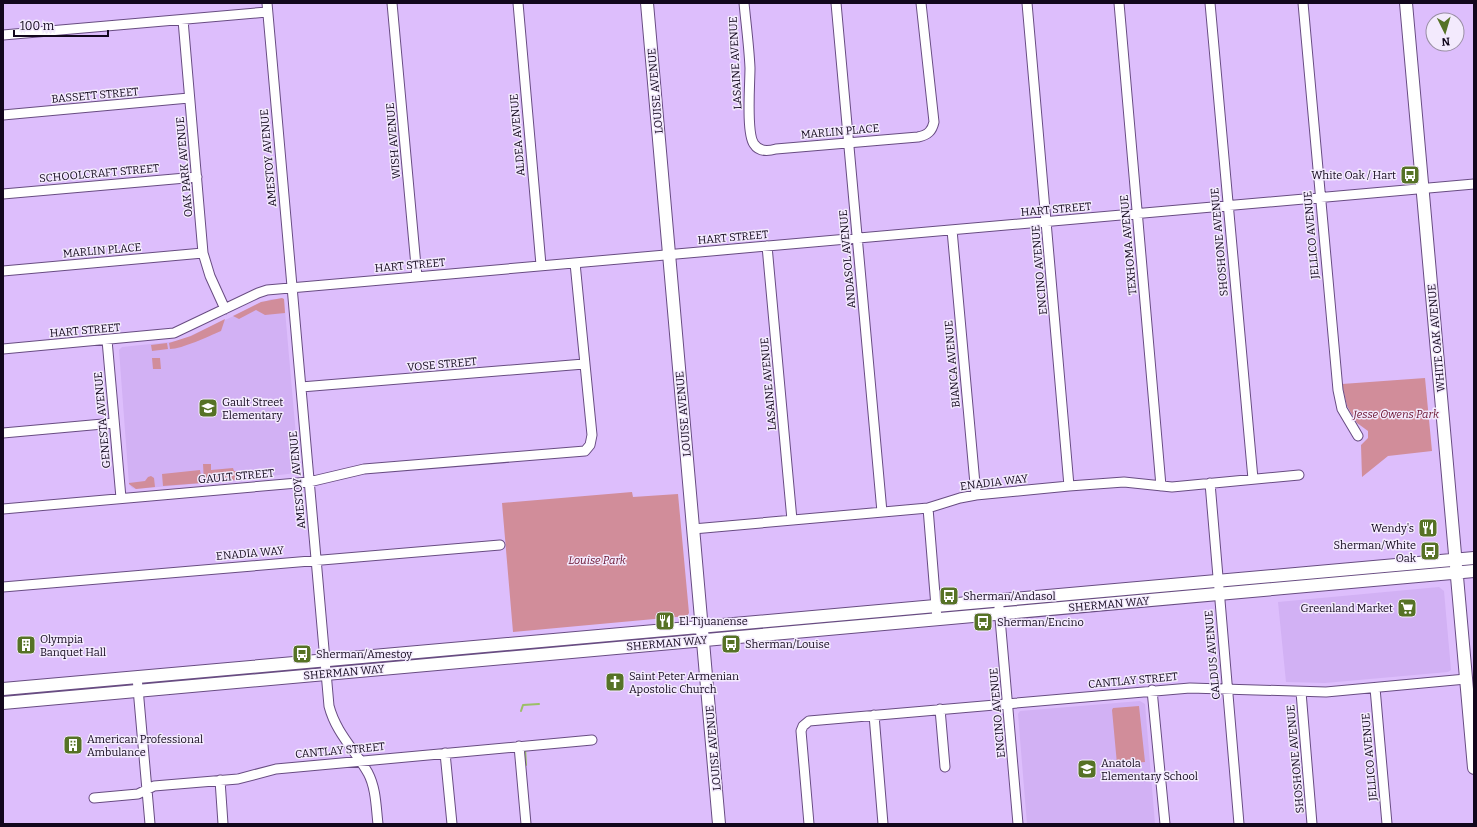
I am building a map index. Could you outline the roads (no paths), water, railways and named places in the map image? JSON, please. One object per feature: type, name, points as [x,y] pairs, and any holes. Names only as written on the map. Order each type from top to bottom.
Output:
[{"type":"main road","name":"LOUISE AVENUE","points":[[647,3],[719,824]]},
{"type":"main road","name":"WHITE OAK AVENUE","points":[[1406,3],[1474,768]]},
{"type":"main road","name":"SHERMAN WAY","points":[[3,689],[1474,558]]},
{"type":"main road","name":"SHERMAN WAY","points":[[3,702],[1474,571]]},
{"type":"street","name":"WISH AVENUE","points":[[392,3],[417,277]]},
{"type":"street","name":"ALDEA AVENUE","points":[[518,3],[541,266]]},
{"type":"street","name":"LASAINE AVENUE","points":[[744,3],[750,68],[751,134],[754,145]]},
{"type":"street","name":"ANDASOL AVENUE","points":[[836,3],[882,512]]},
{"type":"street","name":"MARLIN PLACE","points":[[754,145],[759,149],[770,151],[849,142],[918,137],[929,133],[934,122],[921,3]]},
{"type":"street","name":"ENCINO AVENUE","points":[[1026,3],[1047,222],[1069,486]]},
{"type":"street","name":"TEXHOMA AVENUE","points":[[1119,3],[1162,486]]},
{"type":"street","name":"SHOSHONE AVENUE","points":[[1210,3],[1253,479]]},
{"type":"street","name":"JELLICO AVENUE","points":[[1303,3],[1338,390],[1342,409],[1358,436]]},
{"type":"street","points":[[3,35],[183,20],[267,8]]},
{"type":"street","name":"AMESTOY AVENUE","points":[[267,8],[326,673],[331,714],[342,735],[360,760],[371,780],[376,799],[378,824]]},
{"type":"street","name":"OAK PARK AVENUE","points":[[183,20],[203,253],[210,276],[225,309]]},
{"type":"street","name":"BASSETT STREET","points":[[3,115],[189,98]]},
{"type":"street","name":"SCHOOLCRAFT STREET","points":[[3,194],[197,176]]},
{"type":"street","name":"HART STREET","points":[[3,349],[174,333],[263,291],[1047,222],[1320,196],[1474,184]]},
{"type":"street","name":"BIANCA AVENUE","points":[[952,230],[976,495]]},
{"type":"street","name":"LASAINE AVENUE","points":[[767,246],[792,520]]},
{"type":"street","name":"MARLIN PLACE","points":[[3,271],[203,253]]},
{"type":"street","points":[[575,263],[584,364]]},
{"type":"street","name":"GENESTA AVENUE","points":[[108,340],[121,498]]},
{"type":"street","name":"VOSE STREET","points":[[301,387],[584,364]]},
{"type":"street","name":"GAULT STREET","points":[[3,509],[309,482],[364,469],[585,451],[588,448],[592,435],[584,364]]},
{"type":"street","points":[[3,434],[114,423]]},
{"type":"street","name":"ENADIA WAY","points":[[693,529],[928,508],[960,498],[976,495],[1069,486],[1124,482],[1172,487],[1299,475]]},
{"type":"street","name":"CALDUS AVENUE","points":[[1210,483],[1239,824]]},
{"type":"street","points":[[928,508],[937,619]]},
{"type":"street","name":"ENADIA WAY","points":[[3,587],[500,545]]},
{"type":"street","name":"ENCINO AVENUE","points":[[998,600],[1018,824]]},
{"type":"street","points":[[137,676],[150,824]]},
{"type":"street","name":"CANTLAY STREET","points":[[809,824],[801,731],[803,726],[812,721],[1152,690],[1190,688],[1301,692],[1375,688],[1466,679]]},
{"type":"street","name":"JELLICO AVENUE","points":[[1375,688],[1387,824]]},
{"type":"street","points":[[1152,690],[1165,824]]},
{"type":"street","name":"SHOSHONE AVENUE","points":[[1301,692],[1312,824]]},
{"type":"street","points":[[940,709],[945,768]]},
{"type":"street","points":[[874,715],[883,824]]},
{"type":"street","name":"CANTLAY STREET","points":[[94,798],[138,794],[154,786],[238,779],[276,769],[360,760],[592,740]]},
{"type":"street","points":[[519,746],[526,824]]},
{"type":"street","points":[[445,753],[452,824]]},
{"type":"street","points":[[220,780],[223,824]]},
{"type":"waterway","points":[[521,711],[523,705],[539,704]]},
{"type":"waterway","points":[[525,748],[526,765]]},
{"type":"place","name":"White Oak / Hart","points":[[1410,175]]},
{"type":"place","name":"Gault Street Elementary","points":[[208,408]]},
{"type":"place","name":"Wendy's","points":[[1428,528]]},
{"type":"place","name":"Sherman/White Oak","points":[[1430,551]]},
{"type":"place","name":"Sherman/Andasol","points":[[949,596]]},
{"type":"place","name":"Greenland Market","points":[[1407,608]]},
{"type":"place","name":"El Tijuanense","points":[[665,621]]},
{"type":"place","name":"Sherman/Encino","points":[[983,622]]},
{"type":"place","name":"Sherman/Louise","points":[[731,644]]},
{"type":"place","name":"Olympia Banquet Hall","points":[[26,645]]},
{"type":"place","name":"Sherman/Amestoy","points":[[302,654]]},
{"type":"place","name":"Saint Peter Armenian Apostolic Church","points":[[615,682]]},
{"type":"place","name":"American Professional Ambulance","points":[[73,745]]},
{"type":"place","name":"Anatola Elementary School","points":[[1087,769]]},
{"type":"park label","name":"Jesse Owens Park","points":[[1396,414]]},
{"type":"park label","name":"Louise Park","points":[[597,560]]}]
